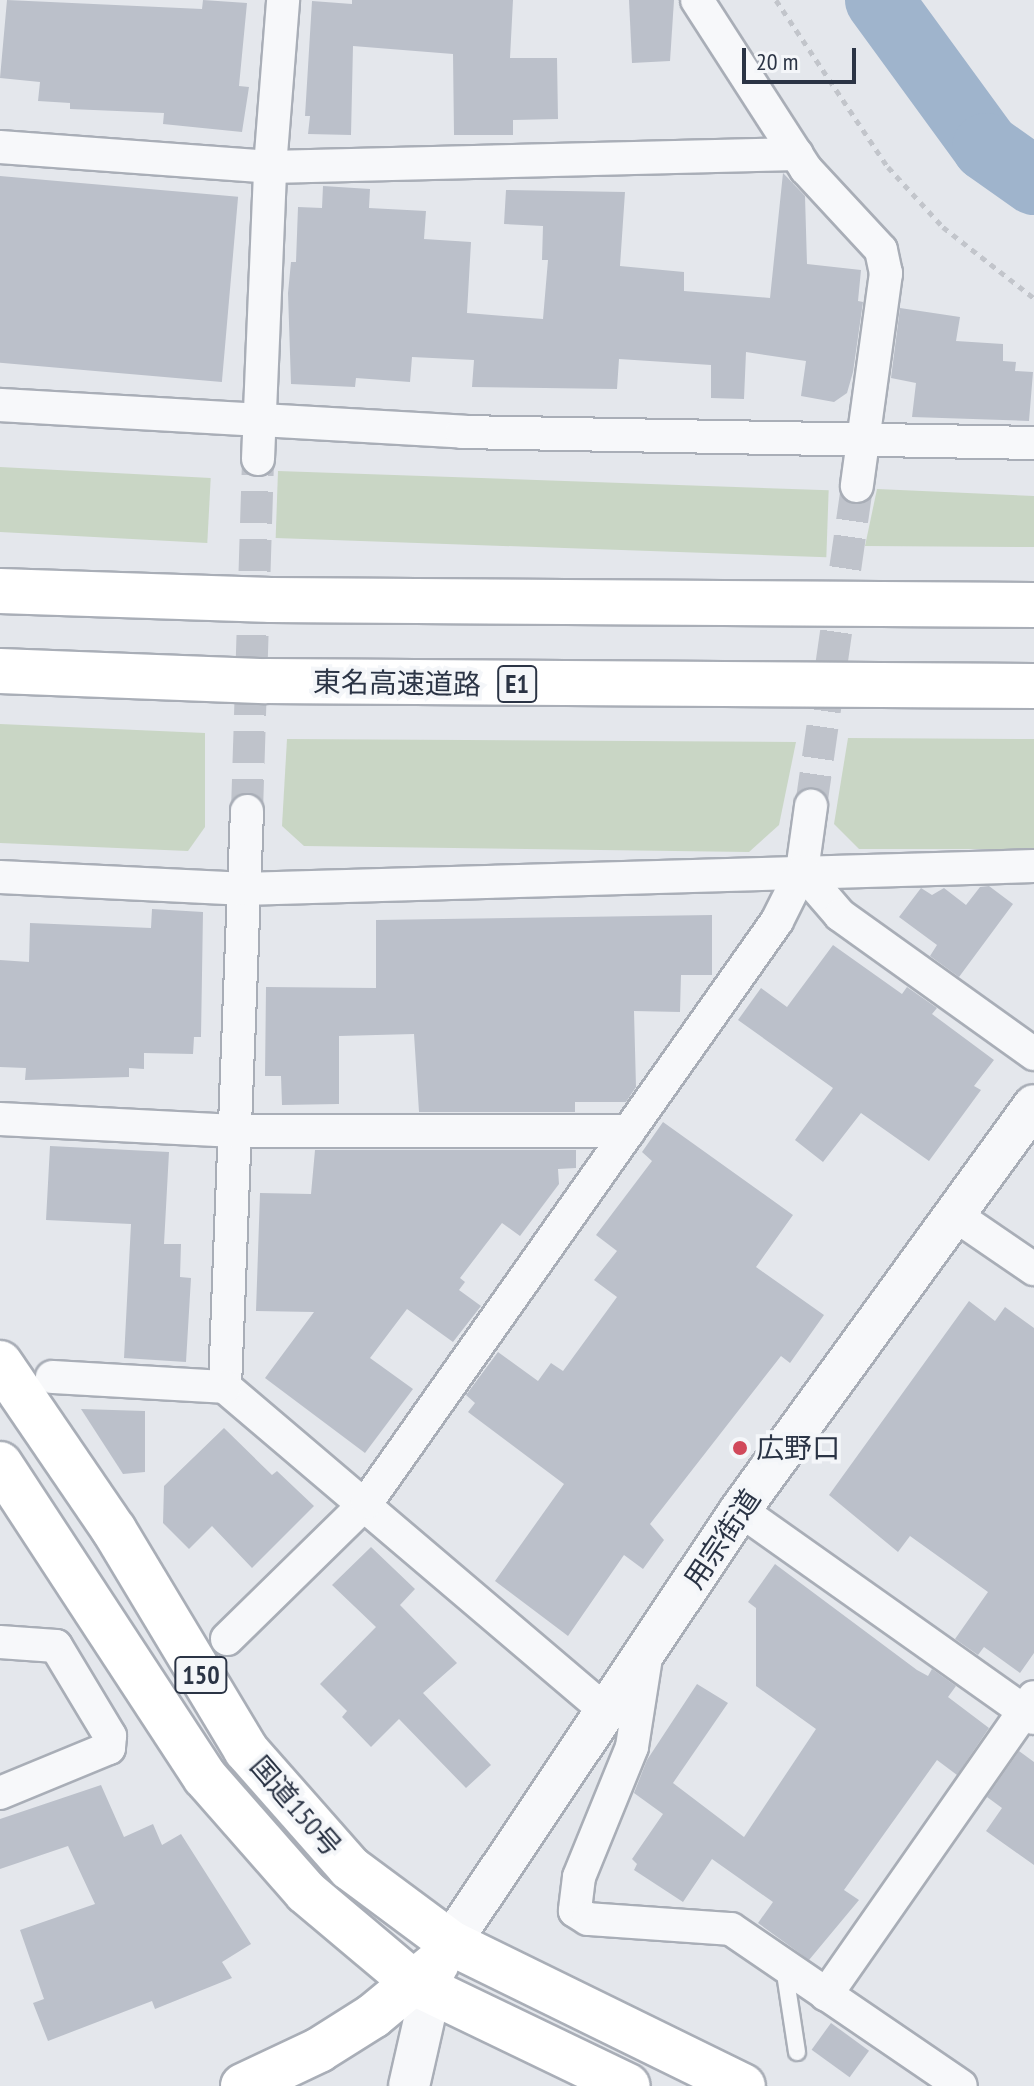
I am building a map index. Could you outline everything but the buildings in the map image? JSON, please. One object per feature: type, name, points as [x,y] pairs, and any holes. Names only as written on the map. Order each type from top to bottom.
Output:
[{"type":"main road","points":[[0,591],[271,600],[1034,605]]},
{"type":"main road","name":"東名高速道路","points":[[0,671],[266,681],[1034,686]]},
{"type":"main road","name":"国道150号","points":[[0,1363],[114,1530],[246,1750],[350,1868],[432,1970],[743,2086]]},
{"type":"main road","name":"国道150号","points":[[0,1464],[205,1777],[306,1892],[628,2086]]},
{"type":"main road","name":"用宗街道","points":[[243,2086],[319,2050],[432,1970]]},
{"type":"street","points":[[258,459],[270,167],[283,0]]},
{"type":"street","points":[[697,0],[797,154],[881,250],[886,273],[857,486]]},
{"type":"street","points":[[0,147],[270,167],[797,154]]},
{"type":"street","points":[[0,405],[462,432],[864,436],[1034,443]]},
{"type":"street","points":[[227,1639],[367,1502],[777,921],[802,871],[811,806]]},
{"type":"street","points":[[225,1387],[247,811]]},
{"type":"street","points":[[0,877],[242,889],[1034,866]]},
{"type":"street","points":[[802,871],[840,915],[1034,1054]]},
{"type":"street","name":"用宗街道","points":[[432,1970],[740,1510],[1034,1105]]},
{"type":"street","points":[[0,1119],[236,1131],[629,1131]]},
{"type":"street","points":[[955,1215],[1034,1269]]},
{"type":"street","points":[[52,1377],[225,1387],[367,1502],[606,1711]]},
{"type":"street","points":[[740,1510],[1031,1709],[826,1995]]},
{"type":"street","points":[[0,1642],[56,1646],[110,1736],[109,1748],[0,1793]]},
{"type":"street","points":[[648,1649],[632,1747],[579,1877],[575,1911],[588,1919],[731,1929],[961,2086]]},
{"type":"street","points":[[409,2086],[432,1970]]},
{"type":"lane","points":[[784,1966],[797,2052]]},
{"type":"path","points":[[776,0],[888,167],[943,227],[1034,298]]},
{"type":"green space","points":[[0,467],[211,478],[207,543],[0,532]]},
{"type":"green space","points":[[278,471],[829,490],[826,557],[276,538]]},
{"type":"green space","points":[[877,489],[1034,496],[1034,547],[865,546]]},
{"type":"green space","points":[[0,724],[205,733],[205,827],[188,851],[0,843]]},
{"type":"green space","points":[[848,738],[1034,739],[1034,849],[859,849],[834,824]]},
{"type":"green space","points":[[287,739],[796,742],[779,825],[749,852],[304,846],[282,826]]},
{"type":"waterway","points":[[879,0],[986,147],[1034,181]]},
{"type":"tunnel","points":[[247,811],[258,459]]},
{"type":"tunnel","points":[[811,806],[857,486]]},
{"type":"place","name":"広野口","points":[[740,1448]]}]
